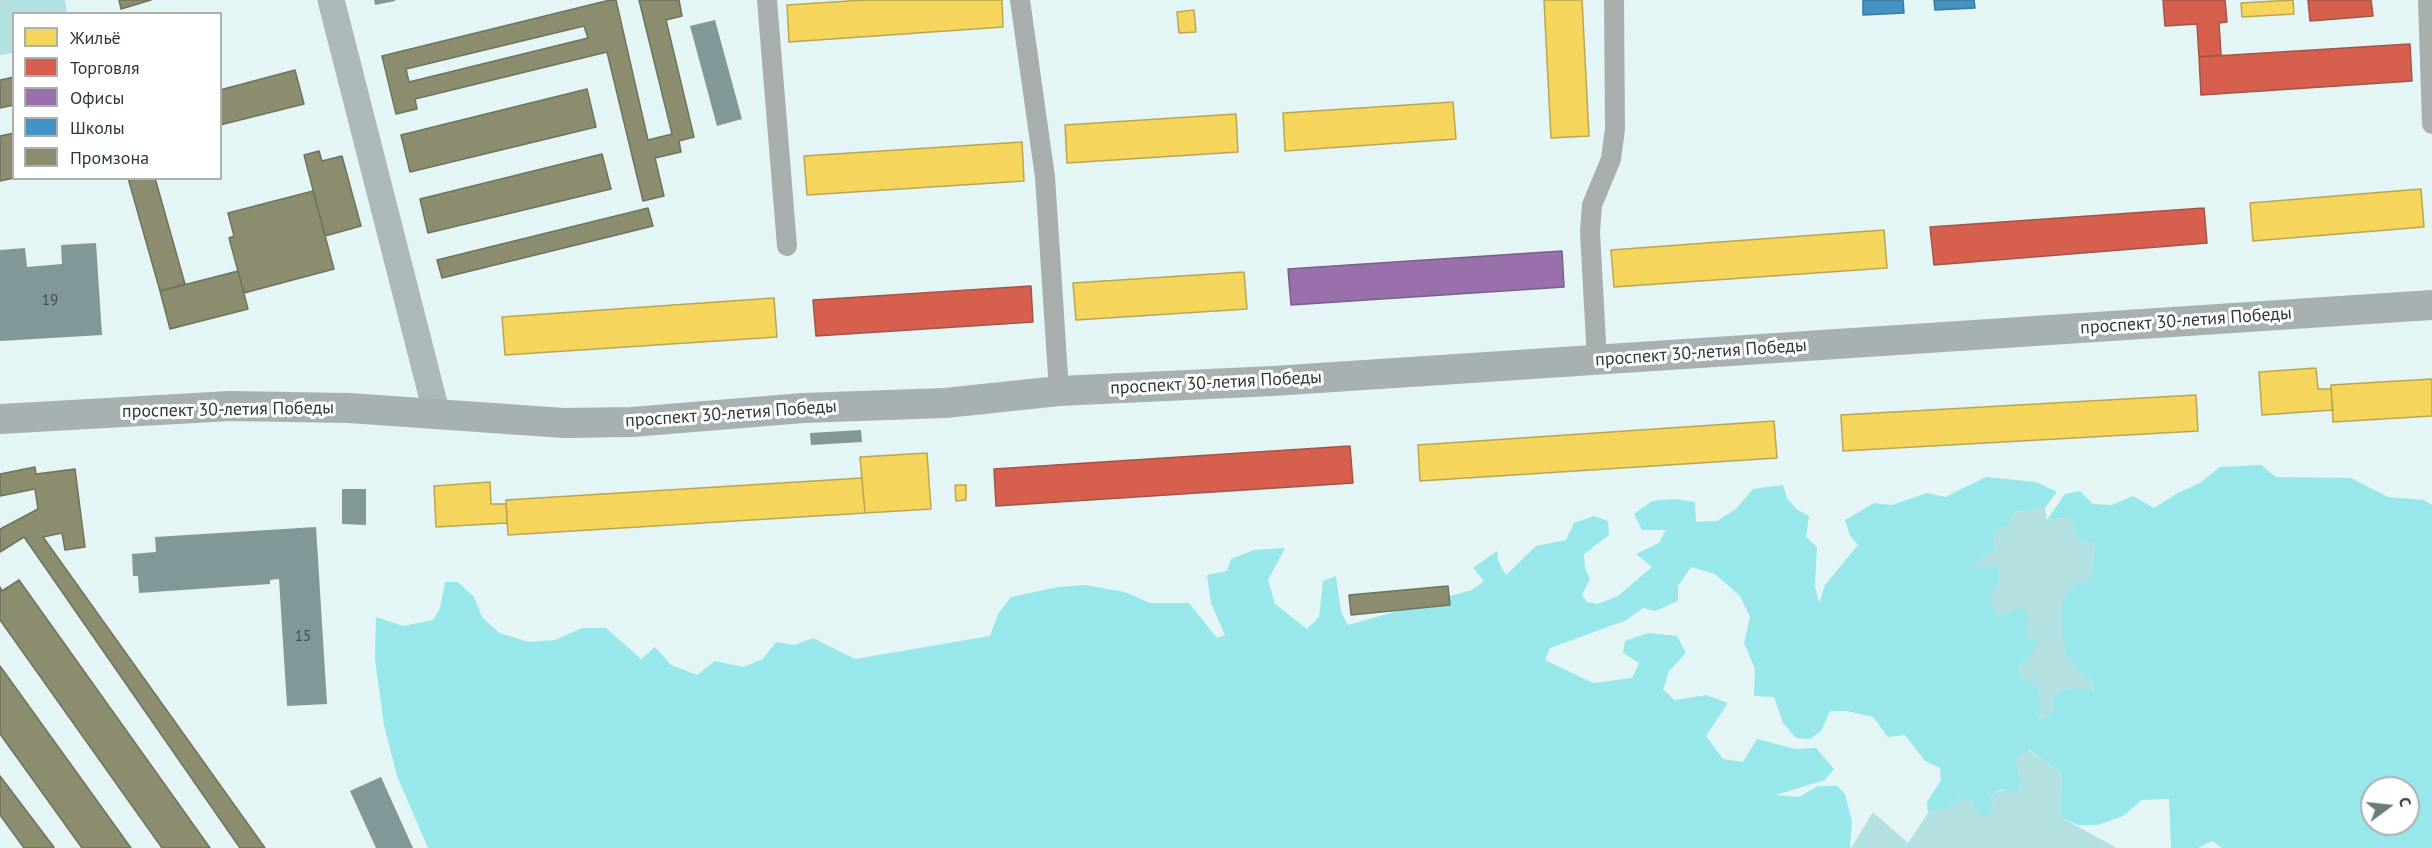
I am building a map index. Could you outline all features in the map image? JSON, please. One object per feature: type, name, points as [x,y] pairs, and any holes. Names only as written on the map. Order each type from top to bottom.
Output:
[{"type":"main road","name":"проспект 30-летия Победы","points":[[0,419],[230,406],[349,408],[564,423],[632,422],[803,408],[945,403],[1059,391],[1273,381],[2432,305]]},
{"type":"street","points":[[331,0],[437,415]]},
{"type":"street","points":[[767,0],[787,246]]},
{"type":"street","points":[[1020,0],[1045,177],[1059,391]]},
{"type":"street","points":[[1597,360],[1590,232],[1592,205],[1611,159],[1616,129],[1614,0]]},
{"type":"street","points":[[2427,0],[2432,124]]},
{"type":"shaded area","points":[[0,0],[65,0],[67,12],[12,12],[12,53],[0,55]]},
{"type":"shaded area","points":[[2261,465],[2276,477],[2351,478],[2388,497],[2424,500],[2432,505],[2432,848],[2222,848],[2212,841],[2198,848],[2171,848],[2169,799],[2142,800],[2123,816],[2098,825],[2077,825],[2060,817],[2062,773],[2029,750],[2015,759],[2021,780],[2018,792],[2002,789],[1991,796],[1993,810],[1985,816],[1976,811],[1973,798],[1959,798],[1951,807],[1928,813],[1927,802],[1941,780],[1940,768],[1925,761],[1905,735],[1888,737],[1873,717],[1847,711],[1830,711],[1821,731],[1810,739],[1796,738],[1783,723],[1774,697],[1754,696],[1755,669],[1744,643],[1750,617],[1740,596],[1715,574],[1691,567],[1678,586],[1678,601],[1655,611],[1643,608],[1627,620],[1550,648],[1545,660],[1593,683],[1632,678],[1639,663],[1623,653],[1625,641],[1648,633],[1677,636],[1686,653],[1669,671],[1663,690],[1675,700],[1706,695],[1728,703],[1706,736],[1723,759],[1743,762],[1757,739],[1795,749],[1816,748],[1834,769],[1825,780],[1776,795],[1799,797],[1818,786],[1837,786],[1845,794],[1852,822],[1850,848],[428,848],[397,776],[384,725],[375,659],[376,617],[403,626],[433,620],[440,608],[445,582],[458,582],[474,597],[482,617],[499,633],[529,642],[555,640],[582,628],[606,628],[641,659],[655,647],[671,665],[697,675],[715,661],[743,667],[763,659],[776,642],[795,645],[813,638],[855,659],[990,636],[998,614],[1011,597],[1058,587],[1085,585],[1125,592],[1150,603],[1189,603],[1217,638],[1225,635],[1211,603],[1207,575],[1227,571],[1231,559],[1254,550],[1285,548],[1268,580],[1275,604],[1307,629],[1319,617],[1323,581],[1336,576],[1341,612],[1348,625],[1472,590],[1484,581],[1473,568],[1497,551],[1498,561],[1506,575],[1536,546],[1566,540],[1574,523],[1594,516],[1608,521],[1609,535],[1584,554],[1585,568],[1590,579],[1582,595],[1587,602],[1598,604],[1618,596],[1652,567],[1636,554],[1659,543],[1666,530],[1642,530],[1634,514],[1652,501],[1674,499],[1695,502],[1696,522],[1717,521],[1736,509],[1753,489],[1783,485],[1787,498],[1796,509],[1809,516],[1806,537],[1817,547],[1815,587],[1819,603],[1825,585],[1858,545],[1850,536],[1845,520],[1874,503],[1892,505],[1927,493],[1945,497],[1986,477],[2036,482],[2057,492],[2045,508],[2015,512],[2008,525],[1993,533],[1997,550],[1985,555],[1972,567],[1999,567],[1999,582],[1989,601],[1997,614],[2023,607],[2029,621],[2027,637],[2039,640],[2032,655],[2019,666],[2021,680],[2035,683],[2041,704],[2039,720],[2053,712],[2054,696],[2059,690],[2084,686],[2095,693],[2091,679],[2078,670],[2067,655],[2061,625],[2064,596],[2076,584],[2091,580],[2095,544],[2078,539],[2070,517],[2047,520],[2065,494],[2080,491],[2093,504],[2112,505],[2133,496],[2154,508],[2200,483],[2220,467]]},
{"type":"shaded area","points":[[2045,508],[2047,520],[2070,517],[2078,539],[2095,544],[2091,580],[2076,584],[2078,670],[2091,679],[2095,694],[2084,686],[2059,690],[2054,696],[2054,712],[2038,720],[2021,681],[2019,666],[2032,655],[2027,637],[2029,621],[2011,612],[1997,614],[1989,601],[1999,582],[1971,568],[1985,555],[1997,550],[1993,533],[2008,525],[2015,512]]},
{"type":"shaded area","points":[[2028,750],[2062,773],[2060,817],[2117,848],[1851,848],[1873,812],[1908,843],[1928,813],[1951,807],[1959,798],[1973,798],[1993,809],[1991,796],[2021,780],[2015,759]]},
{"type":"building: Жильё","points":[[865,0],[1002,0],[1003,27],[789,42],[787,5]]},
{"type":"building: Жильё","points":[[1544,0],[1582,0],[1589,136],[1551,138]]},
{"type":"building: Жильё","points":[[2293,0],[2294,14],[2242,17],[2241,3]]},
{"type":"building: Жильё","points":[[1194,10],[1196,32],[1179,33],[1177,12]]},
{"type":"building: Жильё","points":[[1453,102],[1456,139],[1285,151],[1283,113]]},
{"type":"building: Жильё","points":[[1236,114],[1238,152],[1067,163],[1065,125]]},
{"type":"building: Жильё","points":[[1022,142],[1024,181],[807,195],[804,156]]},
{"type":"building: Жильё","points":[[2421,189],[2424,227],[2253,241],[2250,203]]},
{"type":"building: Жильё","points":[[1884,230],[1887,268],[1614,287],[1611,250]]},
{"type":"building: Жильё","points":[[1244,272],[1247,309],[1076,320],[1073,283]]},
{"type":"building: Жильё","points":[[774,298],[777,337],[505,355],[502,317]]},
{"type":"building: Жильё","points":[[2316,368],[2318,389],[2331,389],[2333,410],[2262,415],[2259,372]]},
{"type":"building: Жильё","points":[[2432,379],[2432,416],[2333,422],[2331,385]]},
{"type":"building: Жильё","points":[[2196,395],[2198,431],[1843,451],[1841,415]]},
{"type":"building: Жильё","points":[[1774,421],[1777,458],[1420,481],[1418,445]]},
{"type":"building: Жильё","points":[[927,453],[931,509],[865,513],[860,457]]},
{"type":"building: Жильё","points":[[862,478],[865,513],[508,535],[506,500]]},
{"type":"building: Жильё","points":[[490,482],[491,504],[506,504],[507,523],[436,527],[434,486]]},
{"type":"building: Жильё","points":[[955,485],[966,485],[966,500],[956,501]]},
{"type":"building: Торговля","points":[[2163,0],[2225,0],[2227,22],[2219,23],[2221,55],[2199,57],[2197,24],[2165,26]]},
{"type":"building: Торговля","points":[[2308,0],[2371,0],[2373,16],[2310,21]]},
{"type":"building: Торговля","points":[[2410,44],[2412,81],[2201,95],[2199,57]]},
{"type":"building: Торговля","points":[[2204,208],[2207,243],[1934,265],[1930,227]]},
{"type":"building: Торговля","points":[[1031,286],[1033,322],[816,336],[813,300]]},
{"type":"building: Торговля","points":[[1350,446],[1353,483],[996,506],[994,469]]},
{"type":"building: Офисы","points":[[1562,251],[1564,287],[1291,305],[1288,269]]},
{"type":"building: Школы","points":[[1863,0],[1903,0],[1904,13],[1863,15]]},
{"type":"building: Школы","points":[[1934,0],[1974,0],[1975,8],[1935,10]]},
{"type":"building: Промзона","points":[[119,0],[151,0],[121,9]]},
{"type":"building: Промзона","points":[[616,0],[648,140],[672,134],[639,0],[679,0],[682,16],[666,20],[694,137],[679,141],[681,152],[655,158],[664,196],[643,201],[607,52],[415,99],[417,109],[396,114],[382,56]],"holes":[[[584,26],[588,38],[409,82],[406,69]]]},
{"type":"building: Промзона","points":[[295,70],[304,104],[222,124],[222,89]]},
{"type":"building: Промзона","points":[[12,77],[12,105],[0,108],[0,80]]},
{"type":"building: Промзона","points":[[587,89],[596,127],[410,172],[401,135]]},
{"type":"building: Промзона","points":[[12,133],[12,178],[0,181],[0,136]]},
{"type":"building: Промзона","points":[[319,151],[322,161],[342,156],[361,226],[325,236],[304,155]]},
{"type":"building: Промзона","points":[[602,154],[611,189],[428,233],[420,199]]},
{"type":"building: Промзона","points":[[129,180],[156,180],[185,284],[160,291]]},
{"type":"building: Промзона","points":[[313,191],[334,269],[244,293],[229,238],[234,236],[228,213]]},
{"type":"building: Промзона","points":[[648,208],[653,226],[442,278],[437,260]]},
{"type":"building: Промзона","points":[[238,271],[248,309],[170,329],[160,291]]},
{"type":"building: Промзона","points":[[35,467],[36,474],[75,469],[85,547],[65,550],[62,533],[43,537],[265,848],[240,848],[24,537],[0,552],[0,529],[38,509],[35,489],[0,496],[0,474]]},
{"type":"building: Промзона","points":[[19,580],[210,848],[162,848],[0,620],[0,587],[2,591]]},
{"type":"building: Промзона","points":[[1448,586],[1450,605],[1351,615],[1349,595]]},
{"type":"building: Промзона","points":[[0,666],[131,848],[82,848],[0,734]]},
{"type":"building: Промзона","points":[[0,776],[54,848],[24,848],[0,815]]},
{"type":"building: Прочее","points":[[374,0],[395,0],[395,1],[375,5]]},
{"type":"building: Прочее","points":[[715,20],[742,119],[717,126],[690,26]]},
{"type":"building: Прочее","points":[[96,243],[102,335],[0,341],[0,250],[25,248],[27,267],[62,264],[61,245]]},
{"type":"building: Прочее","points":[[861,430],[862,442],[811,445],[810,433]]},
{"type":"building: Прочее","points":[[342,489],[366,489],[366,525],[342,524]]},
{"type":"building: Прочее","points":[[316,527],[327,704],[287,706],[279,579],[270,580],[270,584],[139,593],[138,576],[133,576],[132,554],[156,552],[155,537]]},
{"type":"building: Прочее","points":[[381,777],[413,848],[376,848],[350,791]]}]
